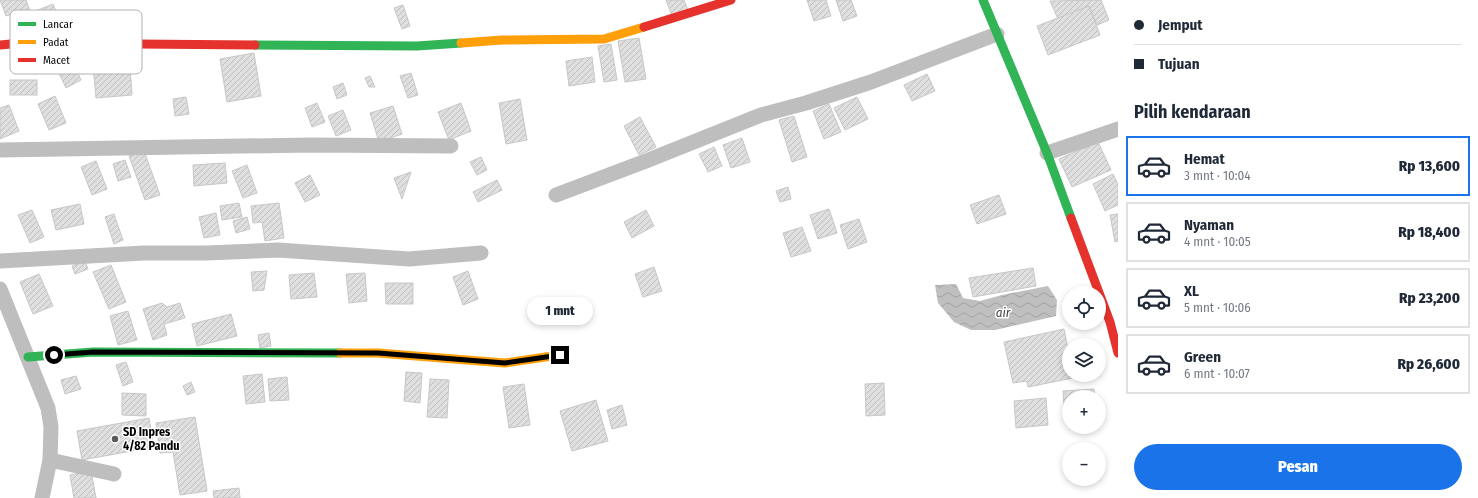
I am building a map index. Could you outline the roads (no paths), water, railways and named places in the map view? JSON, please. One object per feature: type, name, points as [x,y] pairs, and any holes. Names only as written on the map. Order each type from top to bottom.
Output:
[{"type":"street","points":[[142,44],[417,46],[502,40],[604,39],[731,0]]},
{"type":"street","points":[[983,0],[1047,153],[1114,321],[1118,353]]},
{"type":"street","points":[[556,195],[646,161],[761,114],[871,82],[996,34]]},
{"type":"street","points":[[0,45],[10,44]]},
{"type":"street","points":[[1047,153],[1118,129]]},
{"type":"street","points":[[0,150],[310,145],[451,146]]},
{"type":"street","points":[[0,260],[144,253],[206,253],[278,250],[409,259],[481,254]]},
{"type":"street","points":[[0,290],[48,408],[51,426],[50,460],[42,498]]},
{"type":"street","points":[[28,357],[93,352],[363,352],[505,363],[560,355]]},
{"type":"street","points":[[50,460],[114,474]]},
{"type":"water","name":"air","points":[[956,284],[963,298],[980,301],[1048,286],[1057,300],[1056,316],[995,330],[971,330],[954,322],[938,303],[935,285]]},
{"type":"place","name":"SD Inpres 4/82 Pandu","points":[[115,439]]}]
